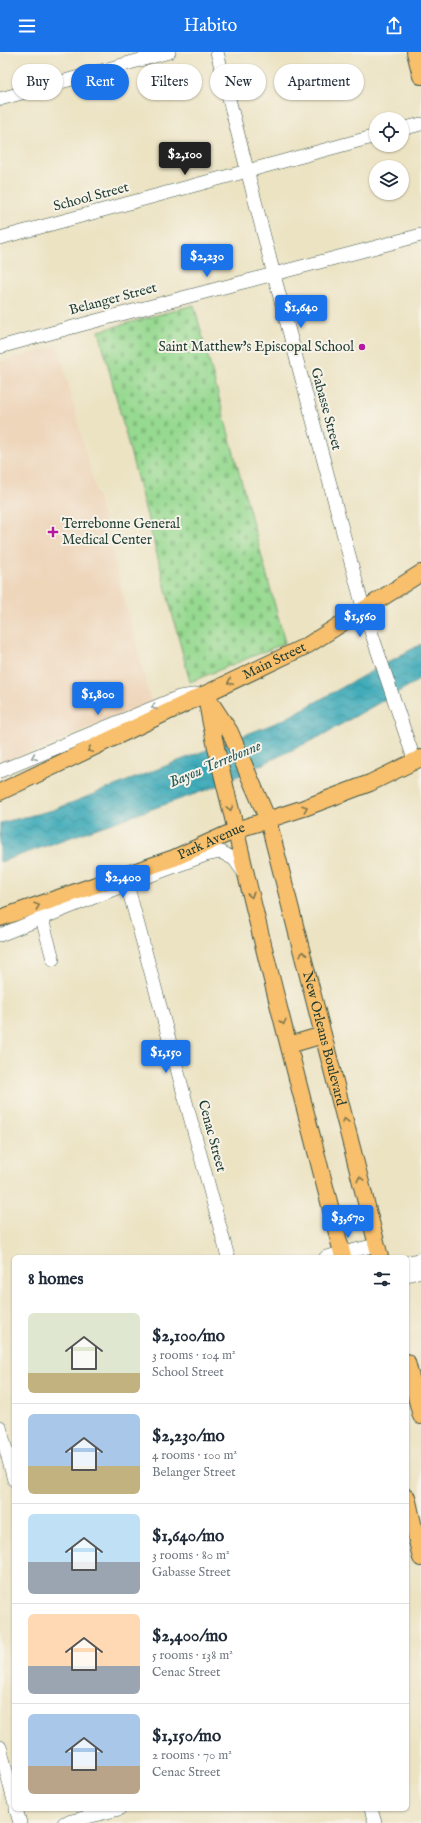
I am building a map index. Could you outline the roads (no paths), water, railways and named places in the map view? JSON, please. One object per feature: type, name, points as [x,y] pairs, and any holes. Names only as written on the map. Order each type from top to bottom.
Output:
[{"type":"main road","points":[[415,52],[421,76]]},
{"type":"main road","name":"Main Street","points":[[0,792],[308,645],[421,573]]},
{"type":"main road","points":[[205,694],[213,740],[343,1255]]},
{"type":"main road","name":"New Orleans Boulevard","points":[[205,694],[230,732],[268,820],[378,1251]]},
{"type":"main road","name":"Park Avenue","points":[[0,918],[174,858],[236,830],[370,784],[418,760]]},
{"type":"main road","points":[[289,1045],[323,1034]]},
{"type":"main road","points":[[409,1370],[421,1416]]},
{"type":"main road","points":[[409,1500],[416,1512],[421,1558]]},
{"type":"street","points":[[0,99],[169,52]]},
{"type":"street","name":"Gabasse Street","points":[[217,52],[274,275],[364,610],[395,706],[418,760]]},
{"type":"street","points":[[409,127],[421,124]]},
{"type":"street","name":"School Street","points":[[0,238],[369,138]]},
{"type":"street","name":"Belanger Street","points":[[0,347],[145,307],[274,275],[421,235]]},
{"type":"street","name":"Main Street","points":[[0,771],[178,697],[205,694]]},
{"type":"street","points":[[0,935],[127,884],[206,855],[221,852],[234,859],[247,877]]},
{"type":"street","name":"Cenac Street","points":[[127,884],[227,1255]]},
{"type":"street","points":[[42,919],[53,959]]},
{"type":"street","points":[[343,1255],[378,1251]]},
{"type":"street","points":[[409,1262],[421,1259]]},
{"type":"street","points":[[409,1274],[421,1271]]},
{"type":"street","points":[[0,1427],[12,1472]]},
{"type":"street","points":[[0,1747],[12,1793]]},
{"type":"street","points":[[17,1811],[20,1823]]},
{"type":"street","points":[[64,1823],[113,1811]]},
{"type":"street","points":[[372,1811],[375,1823]]},
{"type":"water","name":"Bayou Terrebonne","points":[[421,644],[421,679],[319,737],[215,787],[0,862],[0,823],[53,810],[283,720]]},
{"type":"place","name":"Saint Matthew's Episcopal School","points":[[362,347]]},
{"type":"place","name":"Terrebonne General Medical Center","points":[[53,532]]}]
